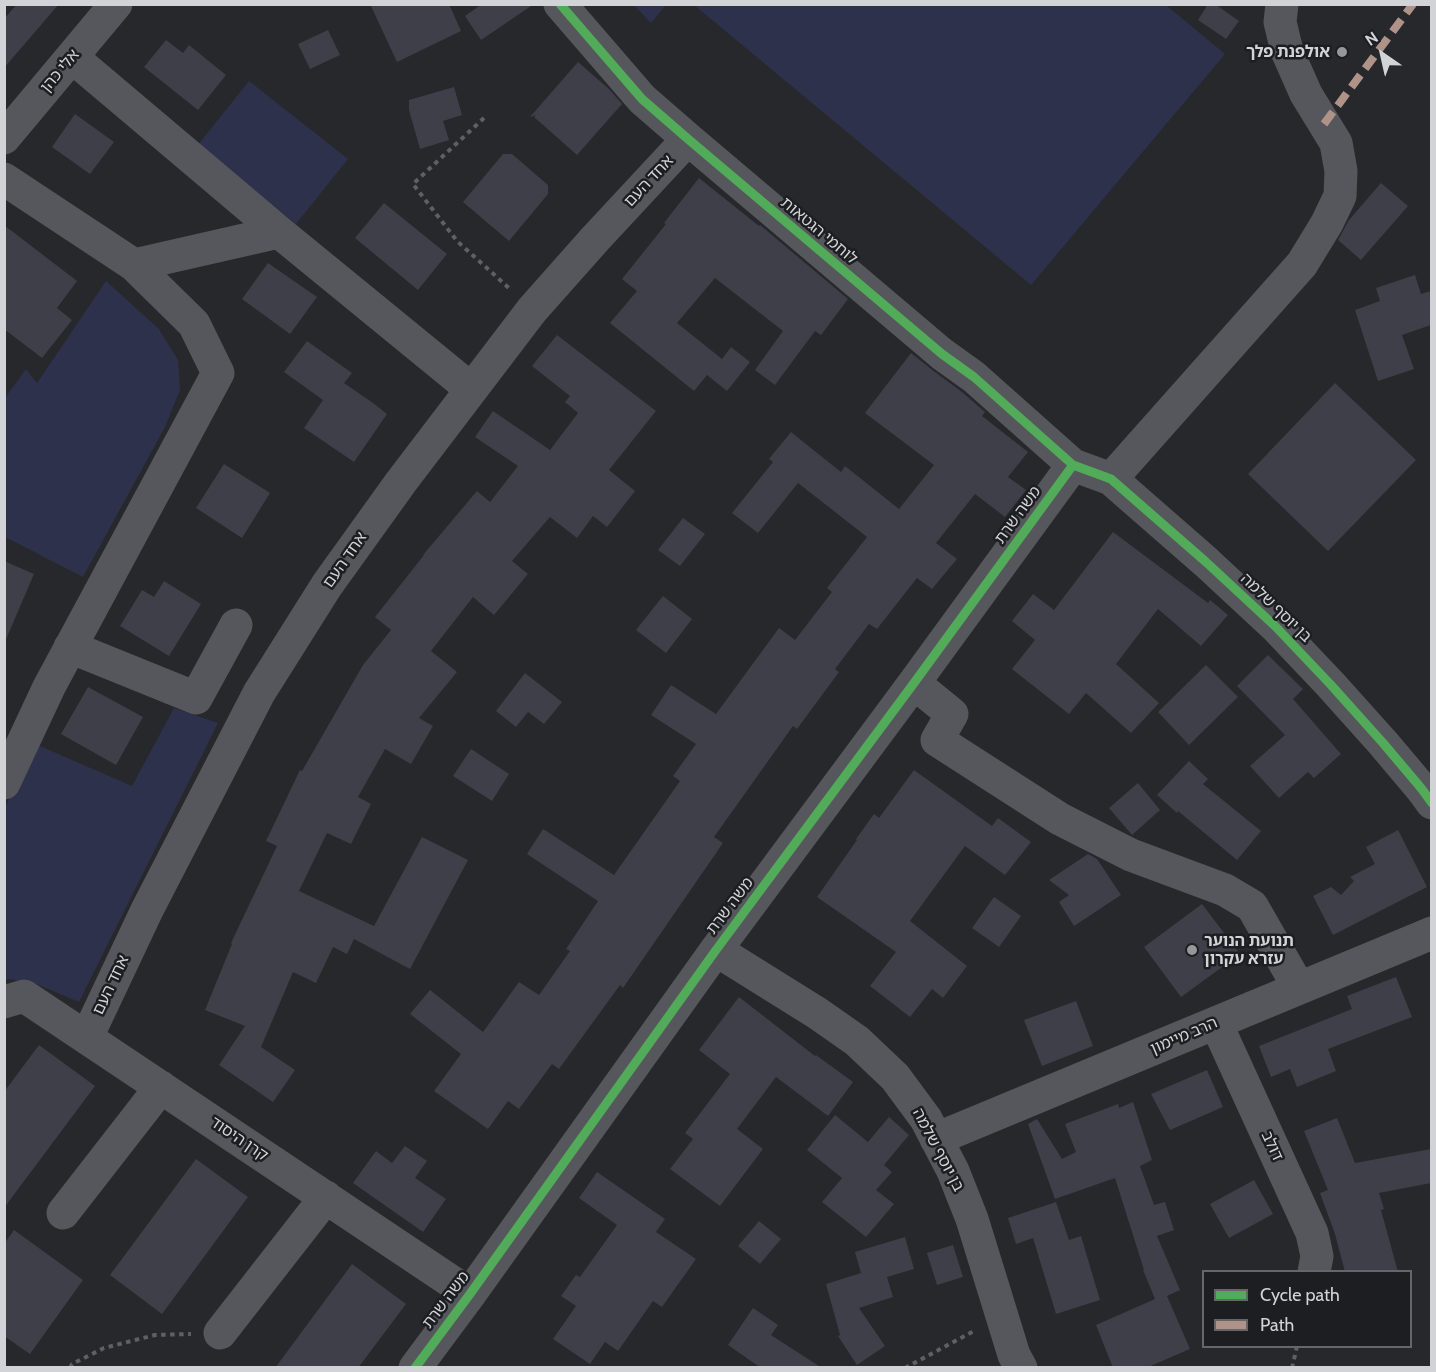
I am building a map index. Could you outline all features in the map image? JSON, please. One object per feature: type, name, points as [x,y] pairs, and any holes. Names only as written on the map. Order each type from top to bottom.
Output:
[{"type":"street","name":"אלי כהן","points":[[4,138],[116,4]]},
{"type":"street","name":"לוחמי הגטאות","points":[[560,4],[642,99],[942,354],[974,377],[1073,465]]},
{"type":"street","points":[[1111,479],[1302,264],[1327,223],[1340,196],[1341,171],[1336,143],[1306,94],[1287,51],[1281,22],[1282,4]]},
{"type":"street","points":[[72,57],[279,232],[471,389]]},
{"type":"street","name":"אחד העם","points":[[87,1037],[147,910],[259,693],[327,585],[401,482],[532,310],[688,139]]},
{"type":"street","points":[[4,179],[134,265],[194,324],[218,374],[49,687],[4,783]]},
{"type":"street","points":[[134,265],[279,232]]},
{"type":"street","name":"בן יוסף שלמה","points":[[1073,465],[1111,479],[1276,627],[1383,743],[1431,803]]},
{"type":"street","name":"משה שרת","points":[[415,1368],[716,950],[1073,465]]},
{"type":"street","points":[[70,647],[196,698],[236,625]]},
{"type":"street","points":[[914,683],[952,714],[937,740],[1060,819],[1131,855],[1225,890],[1252,906],[1299,988]]},
{"type":"street","name":"הרב מיימון","points":[[936,1139],[1431,933]]},
{"type":"street","name":"בן יוסף שלמה","points":[[716,950],[817,1013],[857,1041],[895,1077],[926,1119],[953,1171],[972,1219],[1014,1355],[1021,1368]]},
{"type":"street","name":"קרן היסוד","points":[[4,1002],[24,996],[470,1294]]},
{"type":"street","name":"דולב","points":[[1216,1023],[1312,1233],[1317,1257],[1314,1270]]},
{"type":"street","points":[[63,1213],[161,1087]]},
{"type":"street","points":[[220,1333],[326,1197]]},
{"type":"path","points":[[484,118],[413,184],[457,241],[532,310]]},
{"type":"path","points":[[905,1368],[1002,1317]]},
{"type":"path","points":[[70,1368],[72,1364],[104,1348],[155,1335],[220,1333]]},
{"type":"path","points":[[1292,1368],[1298,1348]]},
{"type":"shaded area","points":[[634,5],[666,5],[651,23]]},
{"type":"shaded area","points":[[694,5],[1166,5],[1225,54],[1031,285]]},
{"type":"shaded area","points":[[249,81],[348,159],[296,224],[197,146]]},
{"type":"shaded area","points":[[106,281],[159,329],[178,360],[180,390],[165,427],[83,577],[5,537],[5,398],[26,369],[37,383]]},
{"type":"shaded area","points":[[174,708],[218,723],[79,1002],[34,983],[8,979],[5,981],[5,808],[33,743],[132,786]]},
{"type":"building","points":[[17,4],[59,4],[4,68],[4,19]]},
{"type":"building","points":[[370,4],[449,4],[461,31],[397,62]]},
{"type":"building","points":[[482,4],[534,4],[481,40],[465,16]]},
{"type":"building","points":[[1208,4],[1215,4],[1239,21],[1226,39],[1198,20]]},
{"type":"building","points":[[328,30],[340,55],[310,69],[298,44]]},
{"type":"building","points":[[166,40],[183,53],[189,45],[226,75],[198,110],[144,67]]},
{"type":"building","points":[[578,62],[609,89],[622,104],[577,155],[534,117],[536,115],[530,117]]},
{"type":"building","points":[[454,87],[462,115],[443,121],[449,140],[420,149],[409,110],[409,100]]},
{"type":"building","points":[[75,114],[114,142],[90,174],[52,147]]},
{"type":"building","points":[[503,154],[512,154],[548,185],[548,194],[509,241],[463,202]]},
{"type":"building","points":[[699,178],[760,225],[848,299],[821,335],[815,331],[775,385],[755,370],[783,331],[715,278],[677,323],[722,359],[731,347],[750,362],[727,391],[707,375],[694,391],[610,323],[637,291],[622,279]]},
{"type":"building","points":[[1381,183],[1408,206],[1361,260],[1338,240],[1349,220]]},
{"type":"building","points":[[384,203],[447,254],[418,290],[355,238]]},
{"type":"building","points":[[4,225],[77,281],[57,308],[72,320],[42,358],[4,329]]},
{"type":"building","points":[[268,263],[317,297],[290,334],[242,299]]},
{"type":"building","points":[[1415,275],[1421,294],[1431,291],[1431,325],[1402,335],[1414,369],[1378,381],[1355,310],[1380,301],[1376,288]]},
{"type":"building","points":[[557,335],[656,411],[609,470],[635,491],[607,527],[593,516],[577,538],[550,517],[512,561],[528,574],[494,615],[473,597],[431,651],[457,672],[419,718],[433,726],[411,764],[385,749],[358,797],[371,804],[351,844],[327,833],[299,891],[374,926],[422,837],[468,860],[410,969],[354,939],[347,954],[333,947],[316,983],[293,972],[261,1047],[295,1070],[273,1102],[219,1065],[245,1026],[205,1010],[231,943],[277,846],[266,841],[300,770],[302,771],[363,665],[391,630],[375,617],[477,491],[490,502],[518,466],[475,437],[493,411],[550,450],[578,413],[565,402],[570,396],[532,366]]},
{"type":"building","points":[[307,341],[352,373],[344,383],[387,414],[354,462],[304,428],[323,400],[284,372]]},
{"type":"building","points":[[911,353],[962,392],[985,412],[982,416],[1028,452],[1008,477],[1026,490],[1005,517],[975,494],[936,543],[957,559],[932,589],[917,578],[877,629],[869,624],[835,669],[839,672],[797,729],[793,726],[714,837],[723,843],[623,988],[620,985],[559,1069],[552,1064],[519,1109],[508,1101],[488,1129],[434,1091],[461,1054],[410,1014],[430,990],[483,1032],[519,982],[539,995],[570,951],[566,949],[598,901],[527,854],[543,829],[614,875],[680,781],[673,776],[696,744],[651,715],[671,685],[716,714],[779,628],[795,640],[832,592],[827,588],[867,537],[798,483],[758,533],[732,513],[773,462],[769,459],[791,432],[841,472],[845,466],[899,509],[934,465],[865,413]]},
{"type":"building","points":[[1335,383],[1416,460],[1328,551],[1248,474]]},
{"type":"building","points":[[224,464],[270,493],[242,538],[196,508]]},
{"type":"building","points":[[683,518],[705,534],[680,566],[658,550]]},
{"type":"building","points":[[1113,532],[1208,603],[1210,600],[1228,615],[1201,646],[1158,609],[1116,664],[1159,703],[1131,733],[1086,693],[1069,714],[1012,669],[1035,640],[1012,621],[1033,594],[1054,610]]},
{"type":"building","points":[[4,561],[34,574],[4,644]]},
{"type":"building","points":[[164,581],[201,604],[169,656],[120,626],[142,590],[154,597]]},
{"type":"building","points":[[663,596],[692,619],[666,653],[636,630]]},
{"type":"building","points":[[1268,655],[1303,689],[1293,699],[1341,754],[1314,778],[1308,772],[1279,798],[1250,766],[1285,735],[1237,686]]},
{"type":"building","points":[[1206,665],[1238,697],[1189,745],[1158,712]]},
{"type":"building","points":[[525,673],[562,702],[544,724],[528,712],[516,727],[496,711]]},
{"type":"building","points":[[88,687],[143,717],[116,765],[61,734]]},
{"type":"building","points":[[471,749],[509,774],[492,801],[453,776]]},
{"type":"building","points":[[1189,761],[1208,779],[1203,784],[1261,831],[1237,860],[1157,795]]},
{"type":"building","points":[[914,770],[992,826],[998,818],[1031,842],[1005,875],[965,846],[910,921],[967,966],[943,998],[932,989],[910,1017],[870,986],[896,952],[817,897],[874,814],[879,818]]},
{"type":"building","points":[[1138,783],[1160,810],[1132,835],[1109,808]]},
{"type":"building","points":[[1398,830],[1427,887],[1333,935],[1313,896],[1331,887],[1341,895],[1354,881],[1350,877],[1375,864],[1366,847]]},
{"type":"building","points":[[1088,854],[1097,859],[1121,895],[1074,926],[1059,902],[1069,895],[1049,880]]},
{"type":"building","points":[[994,897],[1021,916],[999,947],[972,928]]},
{"type":"building","name":"תנועת הנוער עזרא עקרון","points":[[1202,904],[1240,954],[1181,997],[1144,947]]},
{"type":"building","points":[[1396,977],[1412,1017],[1328,1049],[1336,1071],[1297,1087],[1290,1069],[1271,1077],[1259,1046],[1352,1009],[1347,996]]},
{"type":"building","points":[[739,997],[815,1056],[853,1082],[828,1116],[776,1077],[737,1129],[763,1149],[720,1206],[670,1169],[693,1139],[685,1133],[730,1074],[699,1050]]},
{"type":"building","points":[[1076,1001],[1093,1046],[1042,1066],[1024,1020]]},
{"type":"building","points":[[39,1045],[95,1086],[4,1208],[4,1092]]},
{"type":"building","points":[[1207,1070],[1223,1107],[1170,1130],[1151,1094]]},
{"type":"building","points":[[1133,1102],[1152,1160],[1140,1166],[1154,1205],[1165,1202],[1174,1230],[1157,1236],[1180,1290],[1167,1296],[1190,1349],[1146,1368],[1113,1368],[1096,1325],[1155,1299],[1143,1270],[1115,1178],[1055,1199],[1028,1124],[1037,1119],[1062,1159],[1076,1152],[1065,1124],[1118,1104],[1119,1108]]},
{"type":"building","points":[[835,1115],[868,1142],[889,1117],[909,1135],[884,1165],[892,1172],[876,1190],[894,1204],[866,1237],[822,1202],[842,1178],[807,1150]]},
{"type":"building","points":[[1337,1118],[1355,1163],[1431,1149],[1431,1183],[1379,1193],[1384,1209],[1381,1210],[1397,1270],[1344,1270],[1335,1234],[1320,1193],[1328,1190],[1304,1131]]},
{"type":"building","points":[[405,1146],[427,1161],[415,1178],[446,1199],[423,1232],[353,1183],[376,1151],[392,1163]]},
{"type":"building","points":[[196,1159],[248,1197],[162,1314],[110,1275]]},
{"type":"building","points":[[597,1172],[665,1219],[656,1232],[696,1259],[662,1307],[653,1301],[618,1351],[605,1342],[590,1364],[553,1339],[576,1306],[561,1296],[576,1275],[580,1277],[617,1225],[579,1198]]},
{"type":"building","points":[[1254,1180],[1273,1214],[1229,1238],[1210,1204]]},
{"type":"building","points":[[1056,1202],[1069,1240],[1081,1236],[1100,1300],[1056,1314],[1033,1238],[1016,1244],[1008,1218]]},
{"type":"building","points":[[759,1221],[781,1239],[760,1264],[738,1246]]},
{"type":"building","points":[[14,1230],[83,1280],[30,1354],[4,1336],[4,1244]]},
{"type":"building","points":[[905,1237],[914,1269],[887,1277],[893,1297],[859,1308],[885,1346],[857,1365],[838,1336],[840,1335],[826,1284],[861,1273],[855,1252]]},
{"type":"building","points":[[953,1245],[963,1277],[937,1285],[927,1253]]},
{"type":"building","points":[[352,1264],[406,1304],[358,1368],[275,1368]]},
{"type":"building","points":[[753,1308],[778,1325],[771,1335],[822,1368],[761,1368],[728,1345]]},
{"type":"marked path","points":[[1324,124],[1413,4]]},
{"type":"cycle path","points":[[560,4],[642,99],[688,139],[942,354],[974,377],[1073,465],[1111,479],[1206,562],[1276,627],[1331,685],[1432,803]]},
{"type":"cycle path","points":[[415,1368],[716,950],[1073,465]]},
{"type":"place","name":"אולפנת פלך","points":[[1342,52]]},
{"type":"place","name":"תנועת הנוער עזרא עקרון","points":[[1192,950]]}]
